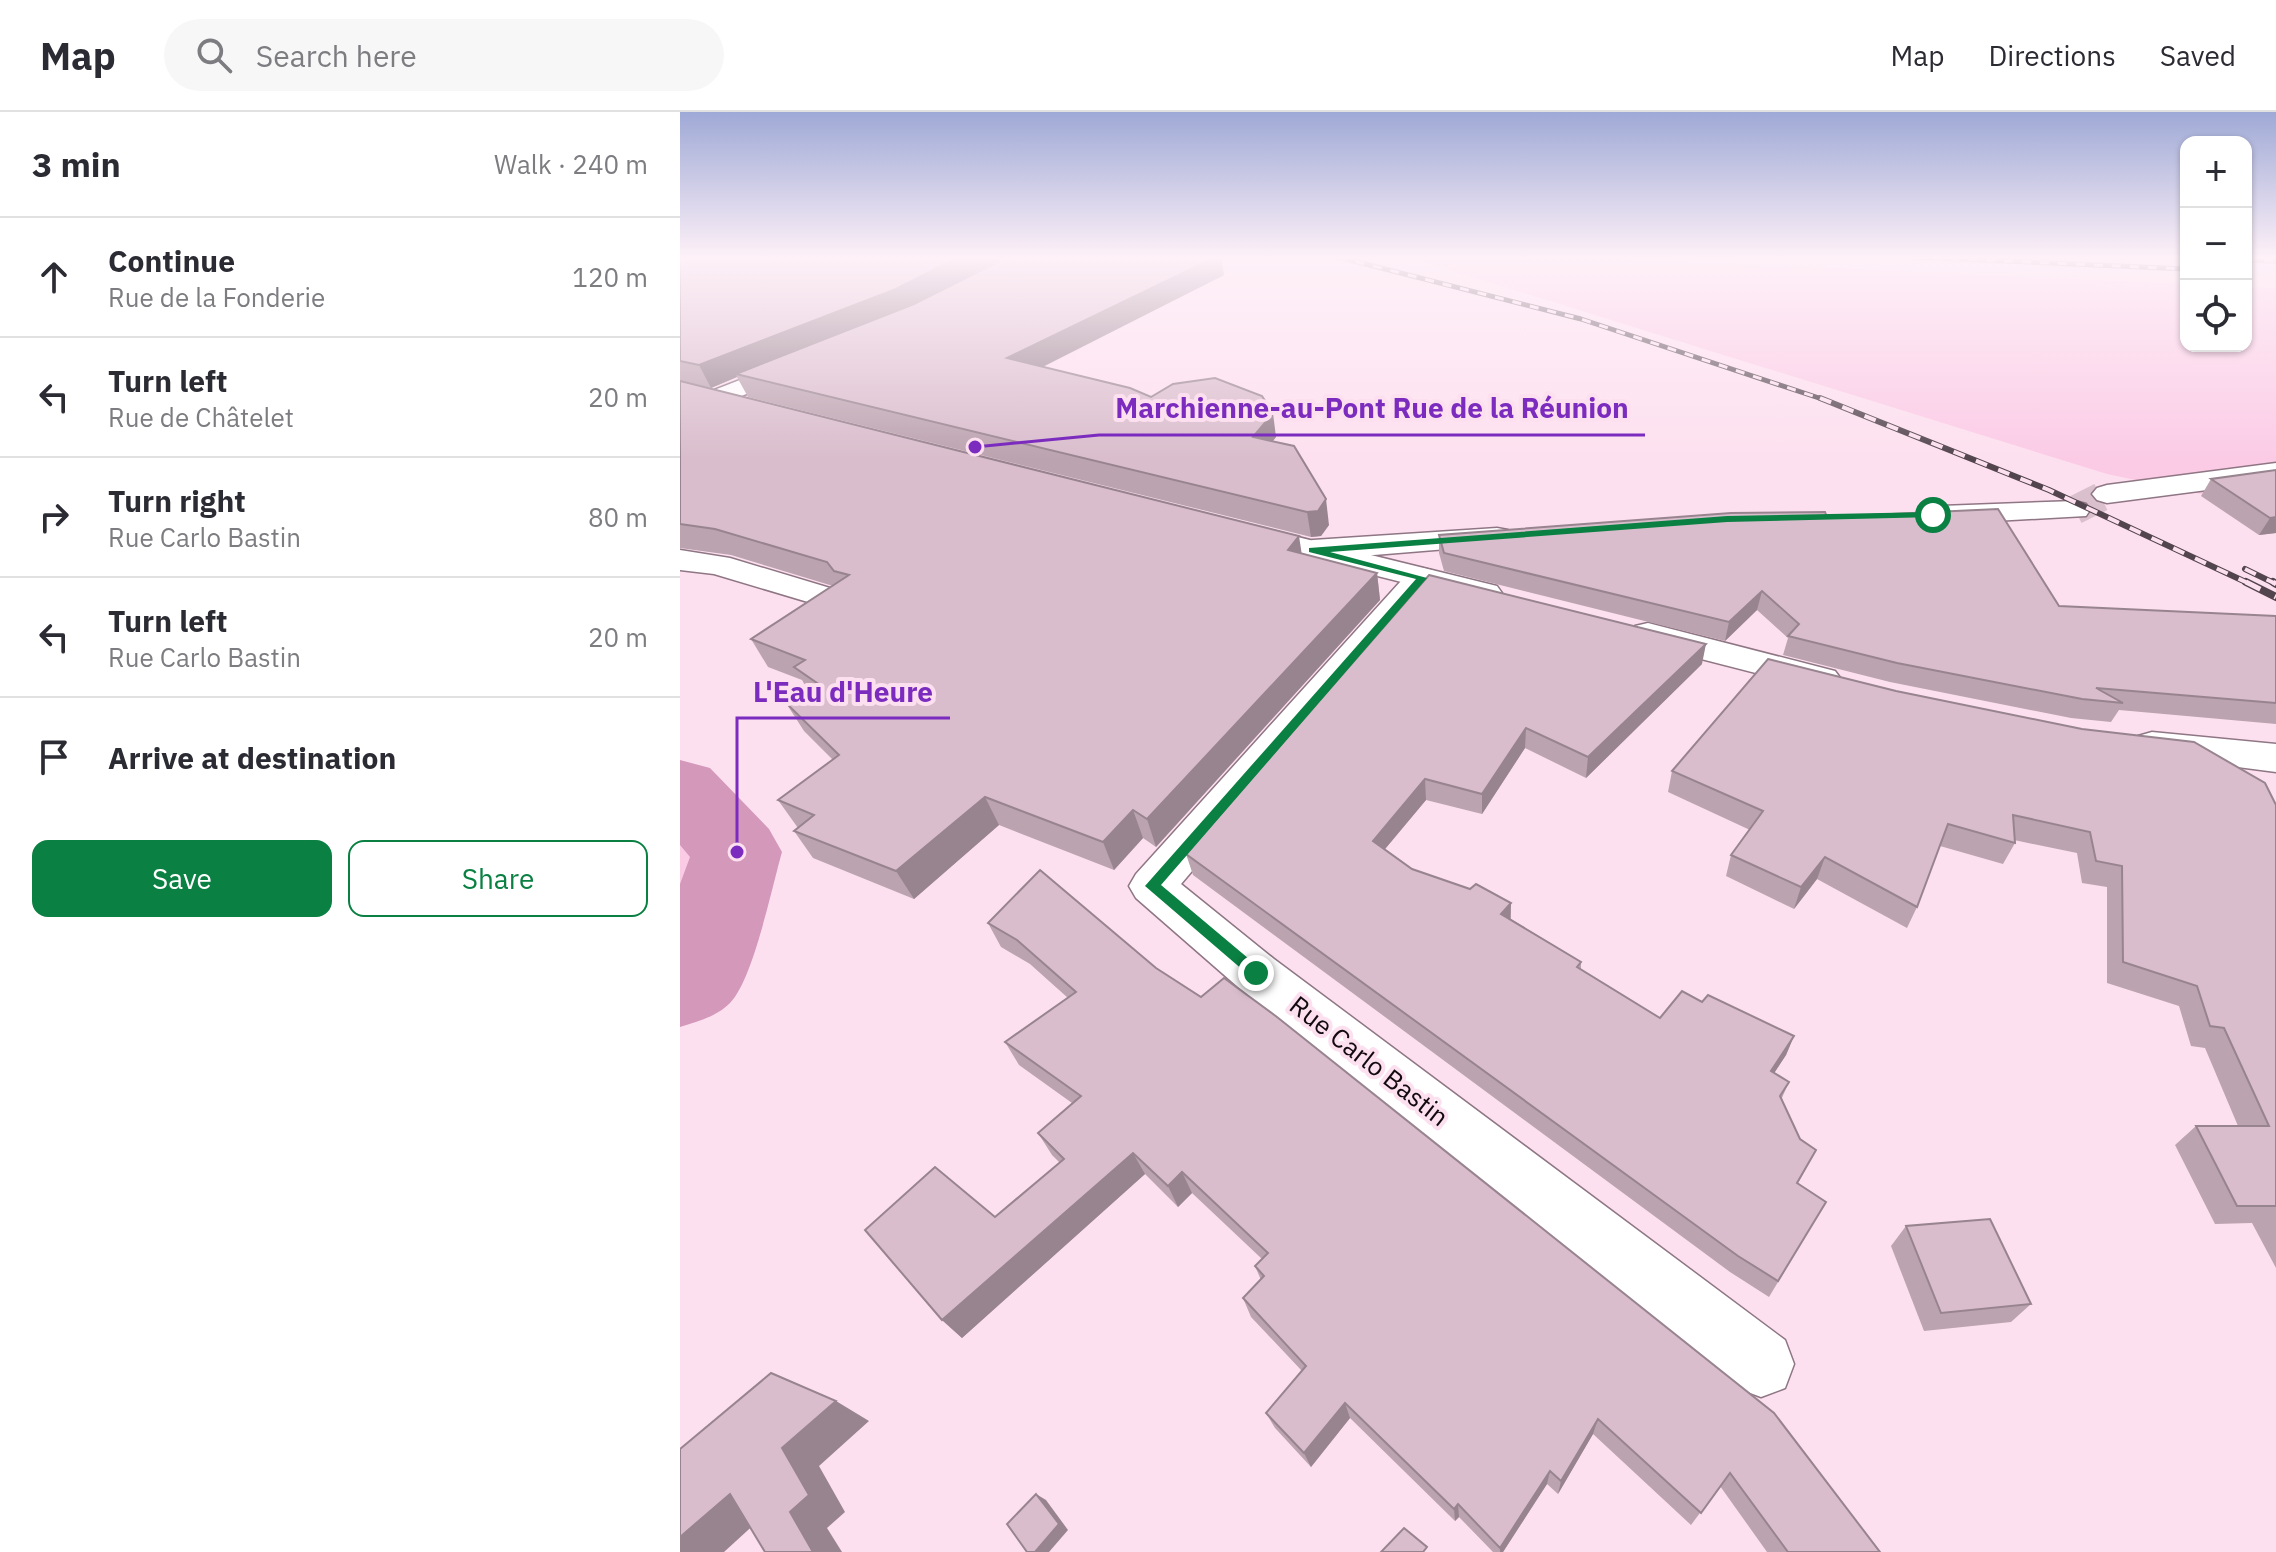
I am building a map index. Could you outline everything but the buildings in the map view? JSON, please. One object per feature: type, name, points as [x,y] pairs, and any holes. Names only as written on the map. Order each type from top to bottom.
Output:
[{"type":"street","points":[[713,399],[811,359]]},
{"type":"street","points":[[680,391],[770,414]]},
{"type":"street","points":[[2107,494],[2276,472]]},
{"type":"street","points":[[1919,515],[2027,514],[2075,510]]},
{"type":"street","points":[[1213,525],[1514,600]]},
{"type":"street","points":[[1313,550],[1521,535]]},
{"type":"street","points":[[680,560],[718,565],[828,598]]},
{"type":"street","name":"Rue Carlo Bastin","points":[[1422,578],[1152,886],[1256,973],[1761,1364]]},
{"type":"street","points":[[1616,626],[1858,689]]},
{"type":"street","points":[[2114,740],[2276,758]]},
{"type":"shaded area","points":[[1624,324],[2180,324],[2180,352],[2252,352],[2252,324],[2276,324],[2276,510],[2107,474]]},
{"type":"shaded area","points":[[680,816],[698,858],[680,893]]},
{"type":"waterway","points":[[680,789],[737,852],[697,972],[680,985]]},
{"type":"tunnel","points":[[2075,510],[2107,494]]},
{"type":"railway","points":[[1597,324],[1825,400]]},
{"type":"railway","points":[[1820,398],[1825,400]]},
{"type":"railway","points":[[1825,400],[2049,490],[2250,584]]},
{"type":"railway","points":[[2245,569],[2276,584],[2273,582]]},
{"type":"railway","points":[[2246,582],[2250,584]]},
{"type":"railway","points":[[2250,584],[2276,597]]},
{"type":"place","name":"Marchienne-au-Pont Rue de la Réunion","points":[[975,447]]},
{"type":"place","name":"L'Eau d'Heure","points":[[737,852]]},
{"type":"route","points":[[1256,973],[1152,886],[1422,578],[1313,550],[1727,519],[1933,515]]}]
